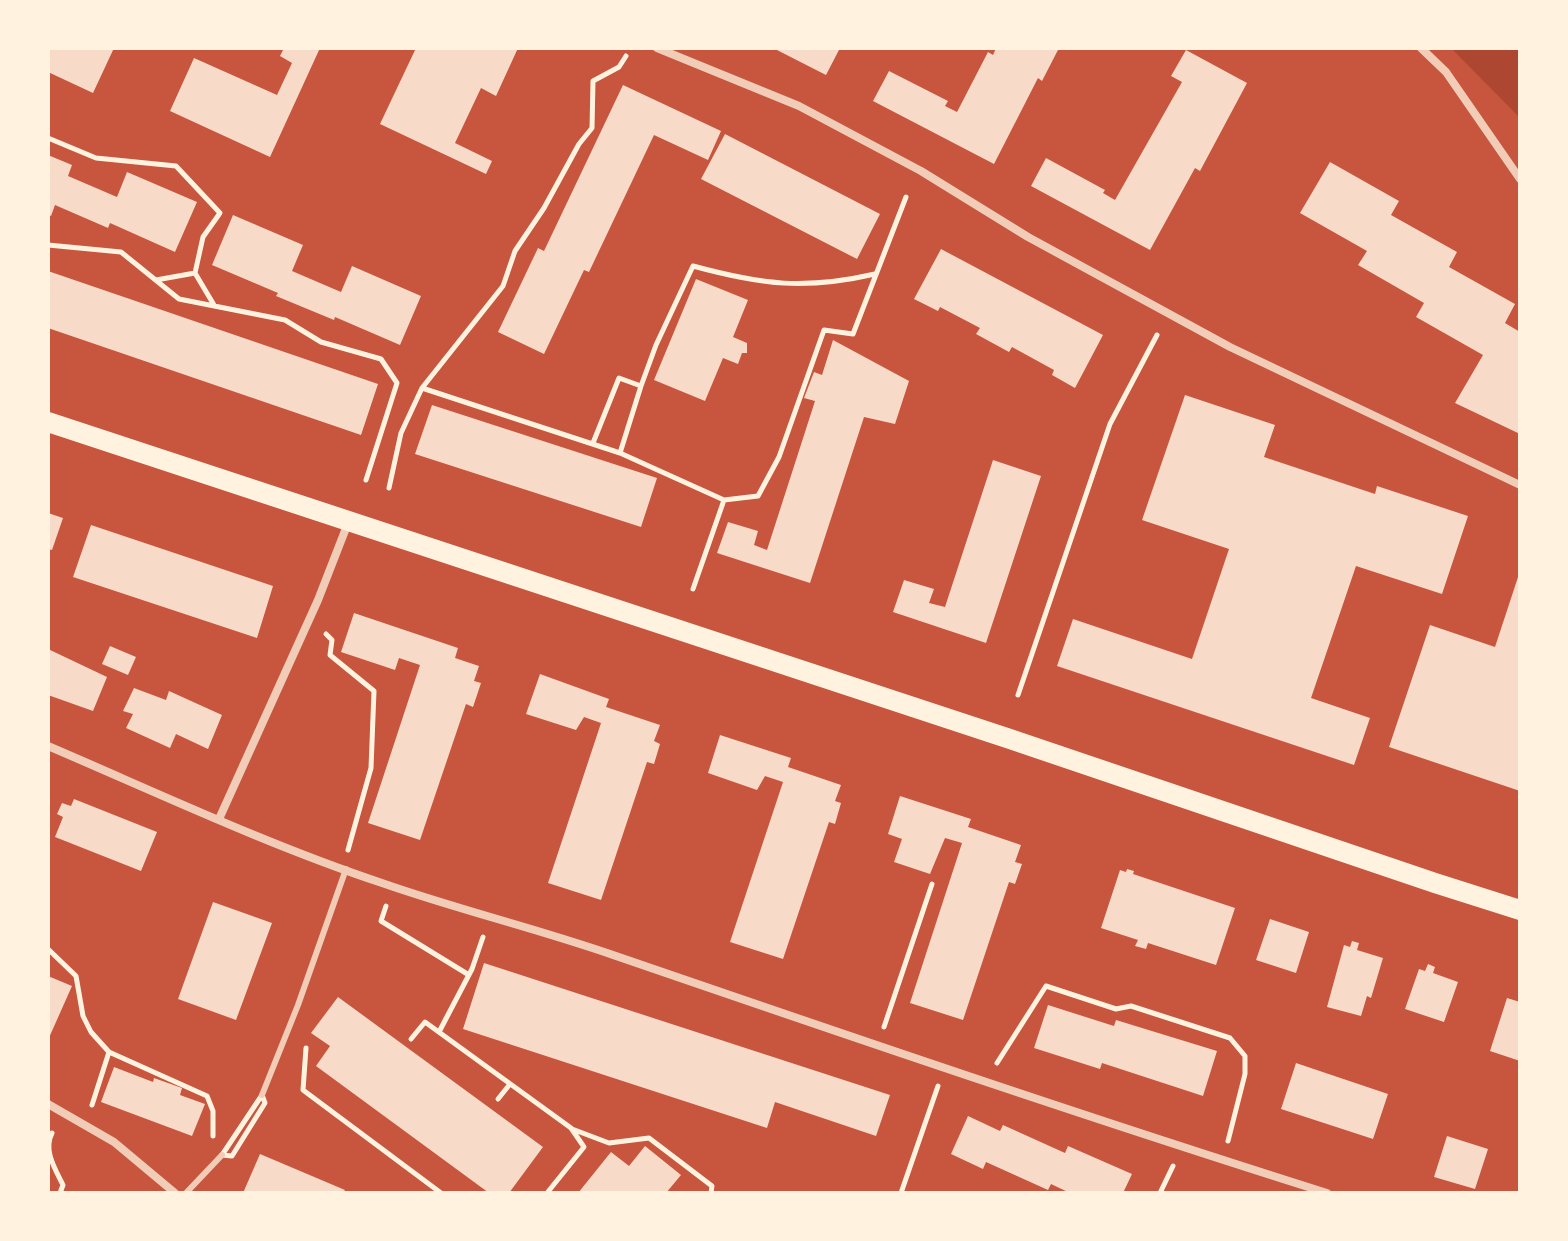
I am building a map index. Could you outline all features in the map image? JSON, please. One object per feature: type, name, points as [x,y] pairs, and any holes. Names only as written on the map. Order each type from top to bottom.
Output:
[{"type":"main road","points":[[48,422],[1520,910]]},
{"type":"street","points":[[657,48],[799,106],[921,171],[1028,237],[1230,347],[1520,485]]},
{"type":"street","points":[[1421,48],[1446,72],[1520,179]]},
{"type":"street","points":[[219,819],[318,600],[349,521]]},
{"type":"street","points":[[48,746],[219,819],[393,887],[572,941],[1327,1193]]},
{"type":"street","points":[[48,1104],[114,1142],[175,1193]]},
{"type":"lane","points":[[264,1099],[346,869]]},
{"type":"lane","points":[[186,1193],[219,1158]]},
{"type":"path","points":[[389,488],[401,433],[422,388],[503,286],[515,251],[544,208],[579,144],[592,128],[593,81],[619,67],[626,56]]},
{"type":"path","points":[[48,138],[96,158],[176,166],[220,213],[203,237],[195,273],[215,306]]},
{"type":"path","points":[[422,388],[620,453],[724,500],[758,496],[779,457],[824,330],[853,334],[906,197]]},
{"type":"path","points":[[48,245],[121,252],[179,299],[285,320],[321,342],[381,359],[397,383],[366,480]]},
{"type":"path","points":[[620,453],[656,345],[693,266],[772,284],[836,283],[876,274]]},
{"type":"path","points":[[156,280],[195,273]]},
{"type":"path","points":[[1018,695],[1110,424],[1157,335]]},
{"type":"path","points":[[593,443],[619,378],[641,386]]},
{"type":"path","points":[[693,589],[724,500]]},
{"type":"path","points":[[325,633],[332,640],[330,655],[374,691],[371,768],[348,847],[346,869]]},
{"type":"path","points":[[879,1044],[932,884]]},
{"type":"path","points":[[393,887],[381,921],[469,975]]},
{"type":"path","points":[[48,949],[76,976],[83,1016],[91,1032],[109,1052],[207,1096],[213,1111],[213,1146],[219,1158],[264,1099]]},
{"type":"path","points":[[439,1032],[476,959]]},
{"type":"path","points":[[986,1080],[1046,986],[1116,1009],[1131,1006],[1230,1038],[1245,1056],[1245,1074],[1223,1160]]},
{"type":"path","points":[[298,1005],[308,1024],[303,1090],[441,1193]]},
{"type":"path","points":[[411,1039],[425,1022],[571,1128],[609,1143],[649,1138],[712,1186],[711,1193]]},
{"type":"path","points":[[90,1112],[109,1052]]},
{"type":"path","points":[[901,1193],[945,1066]]},
{"type":"path","points":[[498,1099],[510,1084]]},
{"type":"path","points":[[232,1156],[264,1099]]},
{"type":"path","points":[[547,1193],[584,1147],[571,1128]]},
{"type":"path","points":[[52,1133],[49,1138],[50,1159],[63,1185],[60,1193]]},
{"type":"path","points":[[1160,1193],[1183,1147]]},
{"type":"shaded area","points":[[1451,48],[1520,48],[1520,118]]},
{"type":"building","points":[[48,48],[114,48],[93,93],[48,72]]},
{"type":"building","points":[[284,48],[320,48],[270,157],[170,111],[194,58],[277,95],[292,63],[280,56]]},
{"type":"building","points":[[416,48],[518,48],[496,96],[481,88],[455,143],[492,161],[486,174],[380,124]]},
{"type":"building","points":[[773,48],[840,48],[826,75]]},
{"type":"building","points":[[996,48],[1059,48],[1042,81],[1038,78],[994,164],[873,101],[889,71],[948,101],[945,106],[957,112],[988,52],[993,55]]},
{"type":"building","points":[[1186,50],[1247,83],[1200,171],[1195,168],[1150,250],[1031,186],[1046,158],[1105,190],[1103,193],[1115,200],[1182,82],[1171,76]]},
{"type":"building","points":[[623,85],[721,131],[708,160],[654,135],[589,272],[584,270],[544,354],[498,332],[538,248],[544,251]]},
{"type":"building","points":[[725,134],[880,214],[857,259],[701,179]]},
{"type":"building","points":[[48,155],[72,165],[68,176],[117,197],[127,172],[197,202],[175,252],[110,223],[108,228],[55,205],[51,216],[48,215]]},
{"type":"building","points":[[1330,162],[1399,201],[1391,215],[1457,252],[1449,267],[1515,304],[1505,323],[1520,332],[1520,434],[1455,403],[1483,355],[1416,317],[1424,303],[1358,265],[1367,251],[1300,213]]},
{"type":"building","points":[[233,215],[303,245],[292,271],[341,292],[352,266],[421,296],[400,345],[276,296],[278,293],[212,265]]},
{"type":"building","points":[[941,249],[1103,335],[1075,388],[1052,375],[1054,370],[1012,347],[1009,352],[976,334],[980,328],[940,307],[938,311],[914,299]]},
{"type":"building","points":[[48,271],[378,384],[361,435],[48,328]]},
{"type":"building","points":[[696,279],[748,300],[733,337],[747,343],[747,353],[742,353],[738,364],[723,358],[705,401],[654,380]]},
{"type":"building","points":[[833,340],[909,381],[895,424],[864,417],[810,583],[717,553],[728,522],[758,531],[754,545],[767,550],[815,401],[804,398],[814,372],[822,375]]},
{"type":"building","points":[[1185,395],[1275,425],[1264,457],[1375,494],[1377,486],[1468,516],[1442,594],[1356,566],[1311,698],[1370,718],[1354,765],[1057,666],[1073,619],[1192,659],[1229,549],[1142,520]]},
{"type":"building","points":[[432,405],[657,478],[641,527],[415,454]]},
{"type":"building","points":[[993,460],[1041,476],[986,643],[893,612],[904,580],[934,589],[929,603],[945,607]]},
{"type":"building","points":[[48,513],[63,518],[52,550],[48,549]]},
{"type":"building","points":[[91,525],[273,586],[257,638],[73,577]]},
{"type":"building","points":[[1519,574],[1520,791],[1389,747],[1430,625],[1495,647]]},
{"type":"building","points":[[354,613],[458,648],[455,658],[479,666],[474,681],[481,683],[473,707],[466,704],[420,840],[368,823],[420,665],[399,658],[395,670],[341,652]]},
{"type":"building","points":[[110,646],[136,657],[128,675],[102,664]]},
{"type":"building","points":[[48,649],[107,677],[93,711],[48,695]]},
{"type":"building","points":[[540,674],[609,699],[606,707],[660,725],[654,741],[660,744],[654,764],[647,762],[601,900],[548,883],[601,723],[584,717],[576,730],[526,714]]},
{"type":"building","points":[[134,688],[166,700],[169,691],[222,715],[208,749],[176,734],[170,748],[126,728],[133,714],[123,711]]},
{"type":"building","points":[[720,735],[791,758],[788,767],[841,785],[835,801],[841,803],[835,824],[829,822],[783,959],[730,942],[783,782],[765,776],[757,790],[708,773]]},
{"type":"building","points":[[900,796],[971,819],[968,827],[1021,845],[1015,862],[1022,864],[1015,884],[1009,882],[963,1020],[910,1003],[962,843],[945,838],[930,874],[894,862],[902,839],[888,834]]},
{"type":"building","points":[[74,799],[157,832],[141,871],[55,837],[63,817],[57,814],[62,803],[71,806]]},
{"type":"building","points":[[1127,869],[1134,871],[1133,874],[1235,908],[1216,965],[1148,943],[1146,949],[1135,946],[1138,940],[1101,928],[1120,870],[1126,872]]},
{"type":"building","points":[[213,902],[272,923],[236,1020],[178,999]]},
{"type":"building","points":[[1270,919],[1309,932],[1296,973],[1256,960]]},
{"type":"building","points":[[1352,941],[1359,943],[1357,950],[1383,958],[1371,998],[1367,996],[1361,1016],[1327,1007],[1344,945],[1350,947]]},
{"type":"building","points":[[484,963],[890,1095],[876,1136],[775,1102],[767,1128],[463,1029]]},
{"type":"building","points":[[1428,964],[1435,967],[1433,973],[1458,982],[1444,1022],[1405,1009],[1419,969],[1425,971]]},
{"type":"building","points":[[48,976],[72,986],[48,1040]]},
{"type":"building","points":[[338,997],[543,1147],[509,1193],[489,1193],[316,1066],[330,1046],[311,1033]]},
{"type":"building","points":[[1507,998],[1520,1002],[1520,1061],[1490,1051]]},
{"type":"building","points":[[1048,1005],[1114,1026],[1116,1020],[1217,1051],[1203,1096],[1102,1063],[1100,1069],[1034,1048]]},
{"type":"building","points":[[1296,1063],[1388,1094],[1373,1139],[1281,1109]]},
{"type":"building","points":[[114,1067],[153,1082],[154,1078],[182,1088],[180,1095],[205,1104],[192,1136],[101,1102]]},
{"type":"building","points":[[968,1116],[1000,1131],[1003,1125],[1065,1153],[1068,1146],[1132,1174],[1123,1193],[1070,1193],[1051,1184],[1048,1190],[986,1162],[983,1169],[951,1154]]},
{"type":"building","points":[[1447,1136],[1488,1149],[1475,1189],[1434,1177]]},
{"type":"building","points":[[645,1146],[681,1175],[666,1193],[578,1193],[611,1152],[629,1166]]},
{"type":"building","points":[[260,1154],[345,1190],[343,1193],[243,1193]]}]
